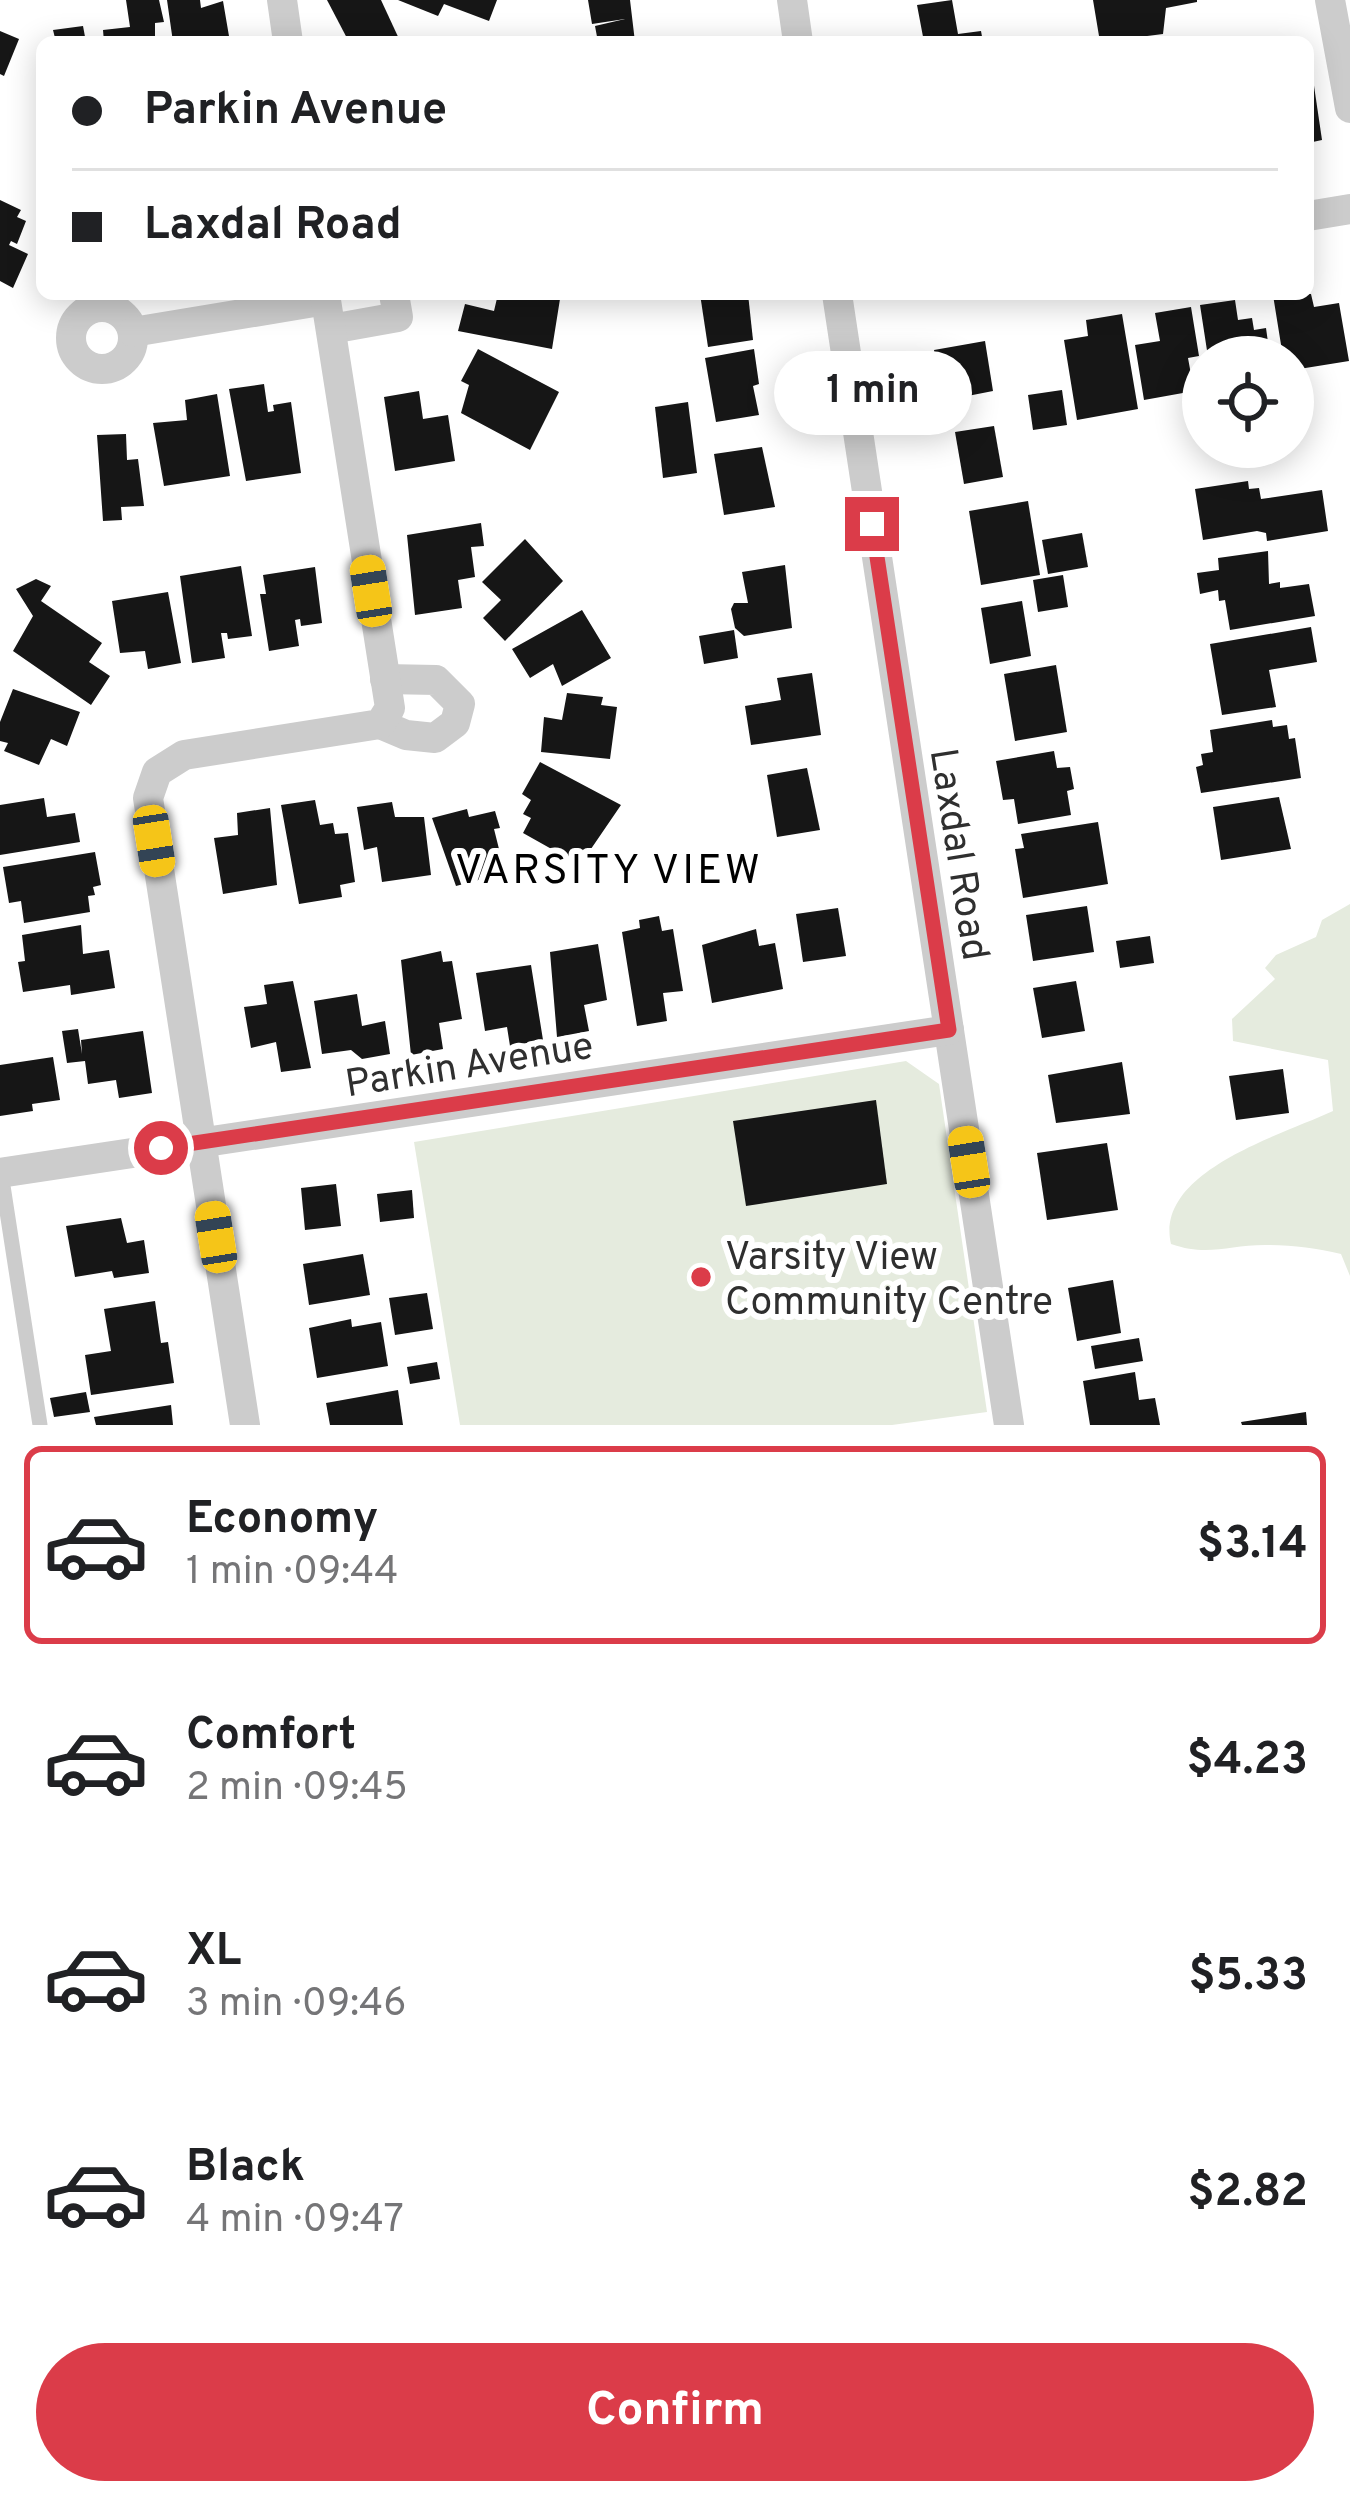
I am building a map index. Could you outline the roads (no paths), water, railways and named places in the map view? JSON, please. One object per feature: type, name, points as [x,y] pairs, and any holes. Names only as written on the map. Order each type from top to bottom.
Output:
[{"type":"street","points":[[282,0],[287,36]]},
{"type":"street","points":[[792,0],[797,36]]},
{"type":"street","points":[[1330,0],[1350,108]]},
{"type":"street","points":[[1314,215],[1350,209]]},
{"type":"street","points":[[133,332],[327,308],[398,317],[395,300]]},
{"type":"street","name":"Laxdal Road","points":[[838,300],[1009,1425]]},
{"type":"street","points":[[327,308],[389,708],[380,724]]},
{"type":"street","points":[[245,1425],[148,798],[158,772],[184,755],[380,724],[406,735],[435,737],[455,723],[460,704],[436,680],[385,679]]},
{"type":"street","name":"Parkin Avenue","points":[[1,1173],[949,1030]]},
{"type":"lane","points":[[1,1173],[40,1425]]},
{"type":"place","name":"Varsity View Community Centre","points":[[701,1277]]},
{"type":"district","name":"VARSITY VIEW","points":[[609,868]]}]
